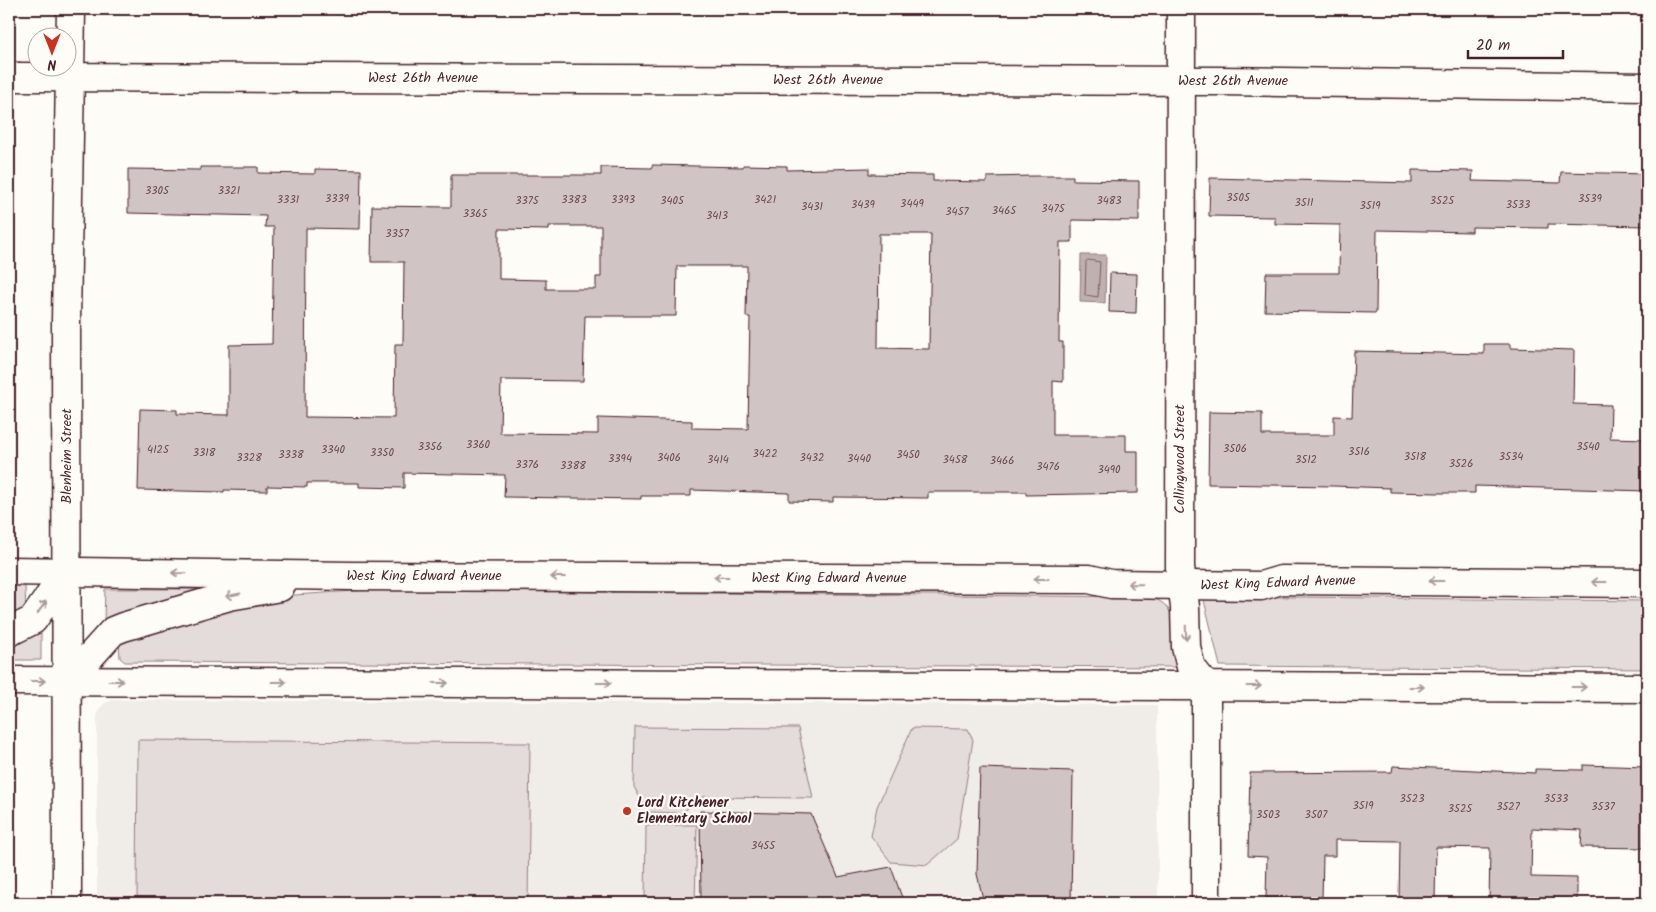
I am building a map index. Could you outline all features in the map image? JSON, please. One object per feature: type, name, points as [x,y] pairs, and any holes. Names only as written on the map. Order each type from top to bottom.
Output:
[{"type":"main road","name":"Blenheim Street","points":[[71,9],[71,28]]},
{"type":"main road","name":"Collingwood Street","points":[[1181,9],[1180,585],[1185,607],[1186,647],[1191,667],[1206,686]]},
{"type":"main road","name":"West 26th Avenue","points":[[9,76],[28,76]]},
{"type":"main road","name":"West 26th Avenue","points":[[78,77],[1181,81],[1647,87]]},
{"type":"main road","name":"Blenheim Street","points":[[67,903],[66,322],[71,78]]},
{"type":"main road","name":"West King Edward Avenue","points":[[9,571],[350,576],[1079,579],[1111,584],[1262,586],[1281,580],[1647,583]]},
{"type":"main road","points":[[9,632],[33,620],[67,571]]},
{"type":"main road","points":[[68,681],[113,631],[123,627],[230,596],[350,576]]},
{"type":"main road","points":[[9,681],[1647,688]]},
{"type":"main road","points":[[1206,686],[1206,903]]},
{"type":"shaded area","points":[[9,585],[25,586],[26,613],[9,621]]},
{"type":"shaded area","points":[[105,589],[196,589],[197,593],[104,622]]},
{"type":"shaded area","points":[[369,590],[1148,597],[1159,601],[1172,615],[1177,635],[1179,667],[125,662],[120,658],[119,640],[249,598]]},
{"type":"shaded area","points":[[1203,596],[1647,601],[1647,669],[1220,666]]},
{"type":"shaded area","points":[[41,627],[41,660],[9,660],[9,643]]},
{"type":"shaded area","name":"Lord Kitchener Elementary School","points":[[113,700],[1157,705],[1158,903],[97,903],[97,718],[99,709],[105,703]]},
{"type":"shaded area","points":[[635,727],[798,728],[813,798],[703,797],[681,813],[648,812],[634,787]]},
{"type":"shaded area","points":[[912,728],[968,729],[973,740],[957,839],[927,865],[891,862],[871,836],[877,807]]},
{"type":"shaded area","points":[[138,740],[530,743],[528,903],[137,903]]},
{"type":"shaded area","points":[[646,825],[697,825],[695,903],[645,903]]},
{"type":"water","points":[[1081,255],[1106,255],[1105,303],[1080,302]]},
{"type":"building","points":[[652,165],[743,167],[743,165],[787,166],[787,170],[869,168],[869,174],[933,175],[933,181],[987,182],[987,177],[1073,176],[1073,180],[1139,181],[1139,221],[1072,220],[1072,242],[1060,242],[1059,342],[1063,342],[1063,382],[1053,381],[1053,435],[1126,435],[1126,451],[1138,451],[1138,493],[1026,495],[1026,492],[928,492],[928,498],[833,497],[833,502],[789,501],[789,493],[691,490],[691,496],[641,496],[641,499],[504,497],[505,475],[404,473],[404,488],[359,487],[359,483],[307,483],[307,487],[267,486],[267,491],[138,490],[140,409],[177,410],[177,414],[229,415],[229,345],[272,344],[274,227],[265,227],[266,216],[128,213],[128,169],[200,170],[200,167],[258,167],[258,173],[315,174],[315,169],[361,170],[360,229],[306,228],[305,417],[394,418],[395,344],[403,344],[404,262],[371,262],[372,206],[451,207],[451,175],[601,175],[601,167],[652,168]],"holes":[[[549,226],[601,226],[601,277],[596,277],[596,289],[546,289],[546,280],[499,279],[499,229],[549,230]],[[879,234],[931,234],[929,349],[878,348]],[[677,266],[747,266],[746,317],[750,317],[748,429],[692,428],[692,421],[598,418],[598,434],[500,433],[501,380],[583,381],[585,316],[676,316]]]},
{"type":"building","points":[[1412,170],[1473,171],[1472,181],[1560,183],[1561,172],[1647,174],[1647,226],[1548,224],[1548,228],[1472,227],[1472,232],[1377,230],[1376,313],[1265,311],[1266,273],[1339,273],[1340,225],[1275,224],[1275,217],[1209,216],[1210,178],[1412,183]]},
{"type":"building","points":[[1110,273],[1137,274],[1136,313],[1109,312]]},
{"type":"building","points":[[1484,344],[1510,344],[1510,348],[1574,350],[1573,404],[1611,405],[1610,438],[1647,439],[1647,491],[1475,486],[1475,493],[1439,493],[1390,492],[1390,488],[1208,484],[1209,412],[1262,413],[1262,435],[1334,435],[1334,416],[1352,417],[1354,351],[1484,354]]},
{"type":"building","points":[[1583,765],[1647,767],[1647,848],[1581,847],[1582,830],[1532,828],[1531,877],[1577,878],[1577,903],[1489,903],[1490,848],[1436,847],[1435,903],[1399,903],[1400,841],[1335,840],[1335,856],[1323,856],[1322,899],[1266,898],[1267,857],[1248,856],[1250,773],[1392,772],[1393,766],[1535,773],[1535,769],[1583,770]]},
{"type":"building","points":[[980,768],[1073,771],[1071,903],[984,903],[977,874]]},
{"type":"building","points":[[700,811],[811,814],[838,877],[891,867],[904,903],[701,903]]},
{"type":"place","name":"Lord Kitchener Elementary School","points":[[627,811]]}]
